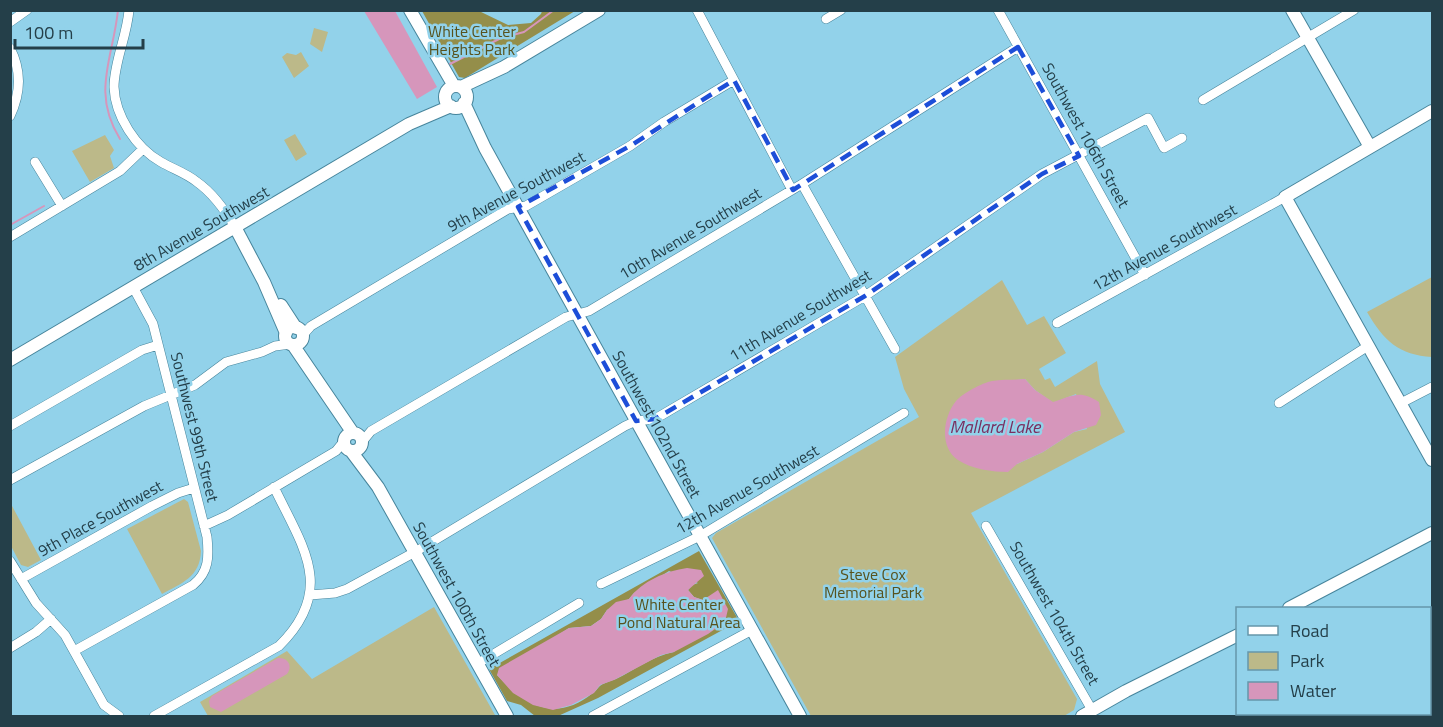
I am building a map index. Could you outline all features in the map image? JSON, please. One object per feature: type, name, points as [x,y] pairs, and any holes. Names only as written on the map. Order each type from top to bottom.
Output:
[{"type":"street","points":[[10,22],[27,10]]},
{"type":"street","name":"Southwest 100th Street","points":[[129,10],[114,88],[116,101],[132,136],[143,149],[160,162],[189,176],[208,191],[219,202],[236,227],[264,282],[294,336],[315,367],[324,390],[507,717]]},
{"type":"street","name":"Southwest 102nd Street","points":[[410,10],[800,717]]},
{"type":"street","name":"8th Avenue Southwest","points":[[10,360],[599,10]]},
{"type":"street","points":[[697,10],[792,190]]},
{"type":"street","points":[[826,19],[841,10]]},
{"type":"street","name":"Southwest 106th Street","points":[[998,10],[1145,275]]},
{"type":"street","points":[[1292,10],[1370,147]]},
{"type":"street","points":[[1203,100],[1354,10]]},
{"type":"street","name":"10th Avenue Southwest","points":[[353,442],[566,317],[589,311],[802,184],[1018,47]]},
{"type":"street","points":[[10,48],[18,67],[19,92],[10,116]]},
{"type":"street","name":"9th Avenue Southwest","points":[[10,480],[144,406],[195,385],[226,362],[262,352],[294,336],[508,208],[526,206],[630,146],[664,122],[734,80]]},
{"type":"street","points":[[1432,111],[1285,197],[1432,460]]},
{"type":"street","name":"11th Avenue Southwest","points":[[310,595],[335,593],[348,589],[636,421],[655,419],[865,296],[1042,174],[1148,118],[1164,148],[1182,138]]},
{"type":"street","points":[[10,237],[120,171],[143,149]]},
{"type":"street","points":[[35,162],[62,206]]},
{"type":"street","points":[[802,184],[895,349]]},
{"type":"street","name":"12th Avenue Southwest","points":[[1057,323],[1285,197]]},
{"type":"street","name":"Southwest 99th Street","points":[[74,651],[194,585],[201,579],[208,561],[207,537],[158,345],[148,313],[133,287]]},
{"type":"street","points":[[10,426],[142,350],[158,345]]},
{"type":"street","points":[[1279,403],[1368,346]]},
{"type":"street","points":[[1401,403],[1432,387]]},
{"type":"street","name":"12th Avenue Southwest","points":[[602,584],[700,536],[904,413]]},
{"type":"street","points":[[204,526],[228,515],[353,442]]},
{"type":"street","points":[[154,717],[279,646],[295,628],[310,595],[308,560],[303,543],[274,487]]},
{"type":"street","name":"9th Place Southwest","points":[[21,579],[152,506],[194,488]]},
{"type":"street","name":"Southwest 104th Street","points":[[986,526],[1090,714]]},
{"type":"street","points":[[1292,607],[1432,533]]},
{"type":"street","points":[[10,561],[36,603],[65,635],[99,698],[111,712],[119,717]]},
{"type":"street","points":[[477,664],[579,603]]},
{"type":"street","points":[[10,648],[36,632],[51,619]]},
{"type":"street","points":[[593,717],[752,630]]},
{"type":"street","points":[[1090,714],[1126,691],[1236,636]]},
{"type":"highlighted area","points":[[1018,47],[1079,156],[1042,174],[865,296],[655,419],[636,421],[518,207],[630,146],[734,80],[793,190]]},
{"type":"green space","name":"White Center Heights Park","points":[[422,11],[479,11],[508,25],[531,23],[542,11],[575,11],[465,78],[459,77]]},
{"type":"green space","points":[[314,28],[328,32],[322,52],[310,44]]},
{"type":"green space","points":[[301,52],[309,66],[294,78],[282,57],[287,53],[296,55]]},
{"type":"green space","points":[[295,134],[307,154],[296,161],[284,140]]},
{"type":"green space","points":[[105,135],[114,150],[110,156],[114,168],[90,182],[72,151]]},
{"type":"green space","points":[[1432,277],[1432,357],[1410,353],[1393,345],[1367,312]]},
{"type":"green space","name":"Steve Cox Memorial Park","points":[[1002,280],[1027,325],[1044,316],[1066,353],[1039,369],[1045,380],[1050,378],[1055,387],[1097,361],[1100,384],[1125,432],[971,513],[1077,699],[1074,710],[1064,716],[811,716],[712,538],[716,533],[919,417],[904,389],[895,357]],"holes":[[[1025,379],[1035,390],[1053,403],[1076,394],[1087,429],[1074,432],[1043,452],[1017,464],[1009,381]]]},
{"type":"green space","points":[[184,499],[188,502],[201,551],[200,560],[189,578],[162,594],[127,529]]},
{"type":"green space","points":[[11,504],[41,560],[28,567],[21,565],[11,546]]},
{"type":"green space","points":[[699,551],[739,621],[598,698],[558,716],[535,716],[521,705],[507,701],[489,669]],"holes":[[[669,571],[698,583],[692,585],[688,590],[694,597],[703,600],[711,597],[674,652],[651,660],[601,685],[579,702],[554,709],[542,707],[519,695],[497,675],[569,628],[591,626],[601,619],[607,610],[629,599],[634,593]]]},
{"type":"green space","points":[[434,607],[495,715],[208,716],[200,702],[287,651],[312,679]]},
{"type":"water","points":[[364,11],[395,11],[437,87],[417,99]]},
{"type":"water","name":"Mallard Lake","points":[[1025,379],[1035,390],[1053,402],[1081,395],[1099,402],[1101,415],[1096,425],[1074,432],[1043,452],[1017,464],[1008,472],[969,466],[958,460],[948,448],[945,432],[948,415],[956,401],[988,382]]},
{"type":"water","name":"White Center Pond Natural Area","points":[[687,568],[701,570],[704,576],[688,590],[694,597],[703,600],[718,590],[728,609],[725,622],[708,634],[600,685],[594,693],[571,705],[553,710],[533,705],[513,693],[497,675],[499,668],[569,628],[591,626],[601,619],[616,602],[629,599],[648,582],[663,574]]},
{"type":"water","points":[[278,658],[288,663],[290,668],[287,674],[221,712],[210,707],[209,701],[212,696]]},
{"type":"waterway","points":[[118,10],[105,90],[111,122],[120,139]]},
{"type":"waterway","points":[[450,64],[501,38],[524,32],[554,10]]},
{"type":"waterway","points":[[10,225],[44,206]]}]
